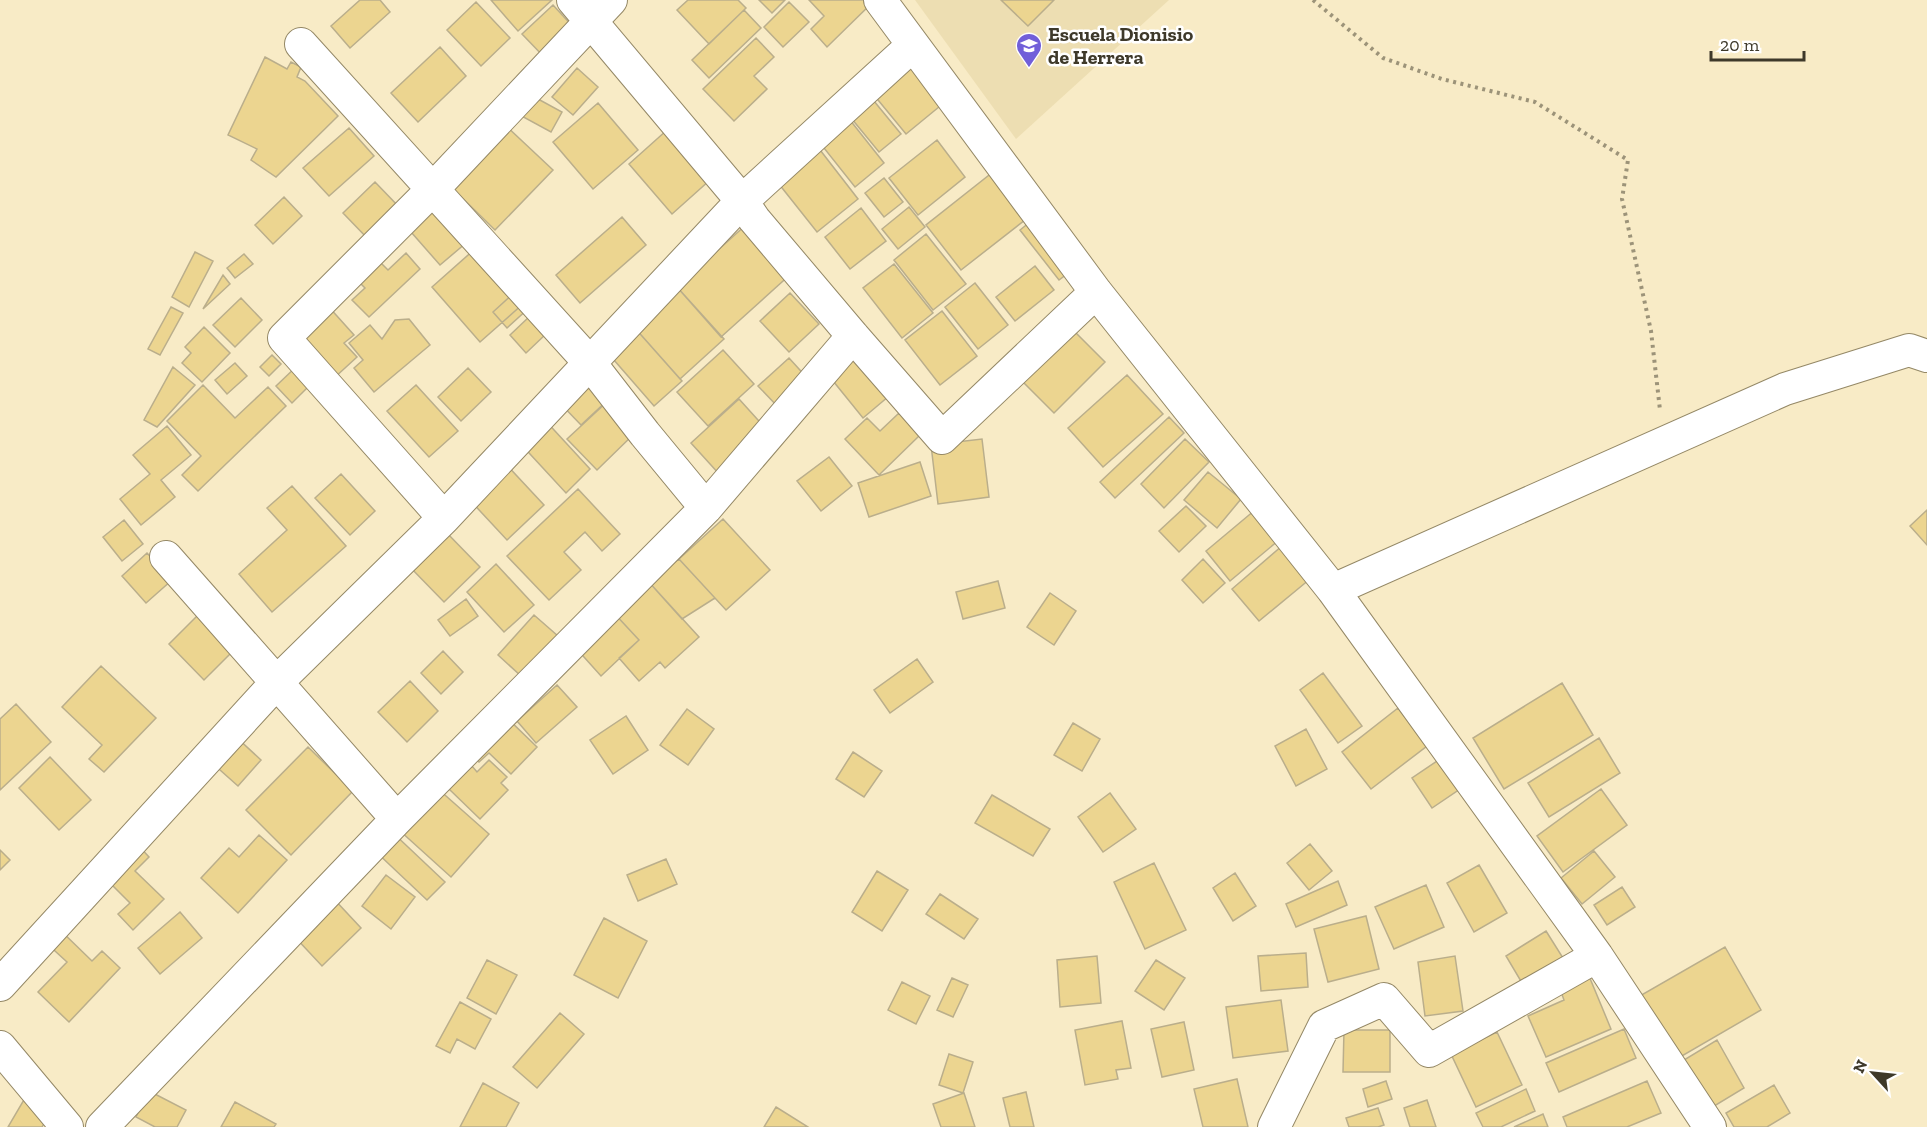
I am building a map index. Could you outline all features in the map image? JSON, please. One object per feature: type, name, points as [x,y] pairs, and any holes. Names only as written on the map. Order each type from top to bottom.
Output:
[{"type":"street","points":[[880,0],[1096,292],[1333,590],[1598,956],[1710,1127]]},
{"type":"street","points":[[444,518],[284,338],[432,190],[592,7],[754,219],[942,438],[1096,292]]},
{"type":"street","points":[[301,44],[590,363],[706,508]]},
{"type":"street","points":[[0,985],[277,682],[444,518],[742,201],[913,45]]},
{"type":"street","points":[[102,1127],[397,819],[706,508],[853,336]]},
{"type":"street","points":[[1333,590],[1785,389],[1909,350],[1927,356]]},
{"type":"street","points":[[166,557],[397,819]]},
{"type":"street","points":[[1274,1127],[1324,1026],[1384,999],[1429,1051],[1598,956]]},
{"type":"street","points":[[0,1047],[67,1127]]},
{"type":"path","points":[[1313,0],[1383,58],[1442,79],[1535,102],[1628,160],[1622,199],[1651,331],[1663,443]]},
{"type":"shaded area","name":"Escuela Dionisio de Herrera","points":[[915,0],[1169,0],[1016,139]]},
{"type":"building","points":[[360,0],[380,0],[390,12],[350,48],[331,26]]},
{"type":"building","points":[[491,0],[552,0],[518,31]]},
{"type":"building","points":[[688,0],[738,0],[746,8],[709,44],[677,10]]},
{"type":"building","points":[[759,0],[785,0],[772,13]]},
{"type":"building","points":[[809,0],[875,0],[827,47],[811,29],[824,16]]},
{"type":"building","points":[[1001,0],[1054,0],[1028,26]]},
{"type":"building","points":[[476,2],[510,38],[481,66],[447,30]]},
{"type":"building","points":[[789,2],[809,22],[783,47],[764,27]]},
{"type":"building","points":[[553,5],[576,30],[546,59],[522,34]]},
{"type":"building","points":[[744,10],[761,28],[709,78],[692,60]]},
{"type":"building","points":[[756,38],[774,57],[754,76],[767,89],[734,121],[703,89]]},
{"type":"building","points":[[440,47],[466,76],[418,122],[391,93]]},
{"type":"building","points":[[265,57],[287,69],[291,62],[301,67],[297,77],[305,81],[338,116],[276,177],[251,160],[257,149],[228,135]]},
{"type":"building","points":[[907,57],[945,102],[906,134],[869,89]]},
{"type":"building","points":[[577,68],[598,87],[573,115],[552,97]]},
{"type":"building","points":[[527,93],[562,112],[551,132],[516,113]]},
{"type":"building","points":[[869,95],[901,134],[879,152],[847,113]]},
{"type":"building","points":[[598,103],[638,150],[593,189],[553,142]]},
{"type":"building","points":[[846,115],[884,163],[855,187],[816,138]]},
{"type":"building","points":[[503,123],[553,170],[495,230],[446,182]]},
{"type":"building","points":[[349,128],[374,156],[329,196],[303,168]]},
{"type":"building","points":[[667,130],[710,180],[672,214],[629,164]]},
{"type":"building","points":[[937,140],[965,177],[918,215],[889,178]]},
{"type":"building","points":[[817,146],[858,199],[817,232],[775,179]]},
{"type":"building","points":[[998,168],[1034,213],[961,270],[926,225]]},
{"type":"building","points":[[884,178],[903,202],[884,217],[865,193]]},
{"type":"building","points":[[375,182],[401,209],[369,240],[343,213]]},
{"type":"building","points":[[284,197],[302,216],[273,244],[255,225]]},
{"type":"building","points":[[430,201],[466,243],[440,265],[404,224]]},
{"type":"building","points":[[909,207],[925,227],[898,249],[882,229]]},
{"type":"building","points":[[861,208],[886,241],[850,269],[825,237]]},
{"type":"building","points":[[622,217],[646,245],[580,303],[556,275]]},
{"type":"building","points":[[1035,218],[1075,268],[1059,280],[1020,230]]},
{"type":"building","points":[[748,223],[793,272],[721,337],[677,287]]},
{"type":"building","points":[[926,234],[966,284],[933,310],[894,260]]},
{"type":"building","points":[[476,248],[524,303],[480,342],[432,287]]},
{"type":"building","points":[[195,252],[213,261],[189,307],[172,297]]},
{"type":"building","points":[[406,253],[420,269],[369,317],[352,300],[365,288],[359,282],[380,262],[388,270]]},
{"type":"building","points":[[244,254],[253,264],[235,278],[227,268]]},
{"type":"building","points":[[894,264],[933,313],[902,338],[863,288]]},
{"type":"building","points":[[1035,266],[1054,290],[1015,321],[996,297]]},
{"type":"building","points":[[223,275],[230,284],[203,309]]},
{"type":"building","points":[[975,283],[1008,325],[978,349],[945,307]]},
{"type":"building","points":[[677,287],[724,339],[680,379],[634,327]]},
{"type":"building","points":[[515,292],[529,308],[507,328],[493,312]]},
{"type":"building","points":[[790,293],[819,324],[789,352],[760,321]]},
{"type":"building","points":[[241,298],[262,320],[235,347],[213,325]]},
{"type":"building","points":[[328,306],[354,335],[344,343],[357,357],[333,379],[295,336]]},
{"type":"building","points":[[171,307],[183,313],[160,355],[148,349]]},
{"type":"building","points":[[942,311],[977,356],[940,385],[905,340]]},
{"type":"building","points":[[531,315],[547,333],[526,353],[510,335]]},
{"type":"building","points":[[409,319],[430,345],[374,392],[354,368],[363,360],[349,343],[370,325],[382,339],[395,320]]},
{"type":"building","points":[[204,327],[230,353],[202,382],[182,363],[191,353],[185,347]]},
{"type":"building","points":[[634,327],[682,381],[654,406],[607,352]]},
{"type":"building","points":[[1071,328],[1105,362],[1054,413],[1020,379]]},
{"type":"building","points":[[856,345],[895,391],[863,418],[825,371]]},
{"type":"building","points":[[723,350],[754,384],[708,426],[677,392]]},
{"type":"building","points":[[272,355],[281,364],[269,376],[260,367]]},
{"type":"building","points":[[789,358],[809,380],[779,408],[758,386]]},
{"type":"building","points":[[235,363],[247,376],[227,394],[215,380]]},
{"type":"building","points":[[299,364],[314,381],[292,403],[276,386]]},
{"type":"building","points":[[173,367],[195,385],[157,427],[144,420]]},
{"type":"building","points":[[468,368],[491,392],[461,421],[438,397]]},
{"type":"building","points":[[589,373],[611,397],[581,425],[558,401]]},
{"type":"building","points":[[1127,375],[1163,414],[1103,467],[1068,428]]},
{"type":"building","points":[[203,385],[235,418],[268,387],[286,406],[198,491],[182,475],[201,456],[167,421]]},
{"type":"building","points":[[416,385],[458,431],[429,457],[387,411]]},
{"type":"building","points":[[739,399],[768,431],[720,475],[691,443]]},
{"type":"building","points":[[609,400],[637,431],[597,470],[567,439]]},
{"type":"building","points":[[899,413],[920,435],[879,475],[845,439],[867,418],[880,431]]},
{"type":"building","points":[[1169,417],[1184,433],[1115,498],[1100,482]]},
{"type":"building","points":[[543,418],[590,469],[566,493],[518,441]]},
{"type":"building","points":[[167,426],[191,455],[161,480],[175,497],[141,525],[120,499],[150,474],[133,455]]},
{"type":"building","points":[[982,439],[989,497],[938,504],[931,445]]},
{"type":"building","points":[[1185,439],[1209,462],[1164,508],[1141,484]]},
{"type":"building","points":[[829,457],[852,486],[821,511],[797,481]]},
{"type":"building","points":[[504,462],[544,505],[507,540],[467,497]]},
{"type":"building","points":[[920,462],[931,496],[869,517],[858,483]]},
{"type":"building","points":[[1208,472],[1241,499],[1217,528],[1184,500]]},
{"type":"building","points":[[341,474],[375,511],[350,535],[315,498]]},
{"type":"building","points":[[292,486],[346,546],[272,612],[239,574],[287,530],[267,508]]},
{"type":"building","points":[[578,489],[620,534],[602,551],[585,532],[564,552],[581,570],[549,600],[507,556]]},
{"type":"building","points":[[1186,506],[1206,526],[1179,552],[1159,531]]},
{"type":"building","points":[[1255,510],[1279,540],[1230,581],[1206,551]]},
{"type":"building","points":[[1927,510],[1927,545],[1910,526]]},
{"type":"building","points":[[723,519],[770,570],[726,610],[679,559]]},
{"type":"building","points":[[124,520],[143,544],[122,561],[103,537]]},
{"type":"building","points":[[444,530],[480,567],[444,602],[408,565]]},
{"type":"building","points":[[1283,545],[1310,579],[1259,621],[1232,589]]},
{"type":"building","points":[[147,553],[172,580],[146,603],[122,576]]},
{"type":"building","points":[[679,559],[715,598],[682,619],[647,580]]},
{"type":"building","points":[[1203,559],[1225,583],[1203,603],[1182,580]]},
{"type":"building","points":[[496,564],[534,605],[504,632],[467,592]]},
{"type":"building","points":[[647,580],[699,637],[665,668],[660,662],[639,681],[619,658],[639,640],[613,612]]},
{"type":"building","points":[[998,581],[1005,608],[963,619],[956,592]]},
{"type":"building","points":[[1050,593],[1076,611],[1054,645],[1027,627]]},
{"type":"building","points":[[466,599],[478,616],[450,636],[438,620]]},
{"type":"building","points":[[202,611],[237,647],[204,680],[169,644]]},
{"type":"building","points":[[613,612],[639,640],[601,676],[575,647]]},
{"type":"building","points":[[534,615],[558,636],[521,676],[498,655]]},
{"type":"building","points":[[443,651],[463,672],[441,694],[421,673]]},
{"type":"building","points":[[917,659],[933,682],[890,713],[874,690]]},
{"type":"building","points":[[101,666],[156,718],[104,772],[89,759],[102,745],[62,707]]},
{"type":"building","points":[[1323,673],[1362,726],[1338,743],[1300,690]]},
{"type":"building","points":[[410,681],[438,711],[407,742],[378,712]]},
{"type":"building","points":[[1562,683],[1593,735],[1504,789],[1473,738]]},
{"type":"building","points":[[557,685],[577,707],[536,743],[517,721]]},
{"type":"building","points":[[16,704],[51,742],[0,790],[0,719]]},
{"type":"building","points":[[1398,708],[1427,746],[1371,789],[1342,752]]},
{"type":"building","points":[[687,709],[714,729],[688,765],[660,745]]},
{"type":"building","points":[[504,715],[537,747],[511,774],[489,753],[479,762],[469,753]]},
{"type":"building","points":[[626,716],[648,750],[613,774],[590,740]]},
{"type":"building","points":[[1073,723],[1100,739],[1082,771],[1054,755]]},
{"type":"building","points":[[1306,729],[1327,769],[1296,786],[1275,746]]},
{"type":"building","points":[[235,736],[261,760],[238,786],[211,762]]},
{"type":"building","points":[[1599,738],[1620,773],[1549,817],[1528,783]]},
{"type":"building","points":[[308,747],[353,791],[291,855],[246,810]]},
{"type":"building","points":[[853,752],[882,771],[864,797],[836,779]]},
{"type":"building","points":[[50,757],[91,800],[59,830],[19,788]]},
{"type":"building","points":[[1440,759],[1460,789],[1432,808],[1412,778]]},
{"type":"building","points":[[489,760],[507,777],[501,783],[508,790],[480,819],[449,789],[472,766],[477,772]]},
{"type":"building","points":[[437,788],[489,834],[451,877],[399,830]]},
{"type":"building","points":[[1601,789],[1627,825],[1563,872],[1537,836]]},
{"type":"building","points":[[1110,793],[1136,829],[1103,852],[1078,817]]},
{"type":"building","points":[[992,795],[1050,829],[1033,856],[975,823]]},
{"type":"building","points":[[390,830],[445,882],[427,900],[373,849]]},
{"type":"building","points":[[259,835],[287,860],[238,913],[201,878],[229,848],[239,857]]},
{"type":"building","points":[[137,844],[149,857],[135,871],[164,899],[133,930],[118,914],[130,903],[104,877]]},
{"type":"building","points":[[1310,844],[1332,871],[1309,890],[1287,863]]},
{"type":"building","points":[[0,850],[10,860],[0,870]]},
{"type":"building","points":[[1594,851],[1615,877],[1582,904],[1561,878]]},
{"type":"building","points":[[666,859],[677,884],[638,901],[627,875]]},
{"type":"building","points":[[1154,863],[1186,930],[1145,949],[1114,882]]},
{"type":"building","points":[[1479,865],[1507,913],[1474,932],[1447,883]]},
{"type":"building","points":[[877,871],[908,890],[882,931],[852,912]]},
{"type":"building","points":[[1235,873],[1256,906],[1233,921],[1213,888]]},
{"type":"building","points":[[386,875],[415,897],[391,929],[362,906]]},
{"type":"building","points":[[1338,881],[1347,905],[1296,927],[1286,904]]},
{"type":"building","points":[[1426,885],[1444,927],[1394,949],[1375,907]]},
{"type":"building","points":[[1622,887],[1635,907],[1607,925],[1594,905]]},
{"type":"building","points":[[940,894],[978,919],[964,939],[926,914]]},
{"type":"building","points":[[333,898],[361,928],[322,966],[294,936]]},
{"type":"building","points":[[180,912],[202,938],[160,974],[138,948]]},
{"type":"building","points":[[1366,916],[1379,969],[1328,982],[1314,929]]},
{"type":"building","points":[[604,918],[647,941],[618,998],[574,975]]},
{"type":"building","points":[[56,926],[92,961],[102,951],[120,968],[69,1022],[38,992],[67,962],[43,940]]},
{"type":"building","points":[[1546,931],[1563,958],[1522,983],[1506,956]]},
{"type":"building","points":[[1725,947],[1761,1010],[1675,1060],[1638,997]]},
{"type":"building","points":[[1306,953],[1308,987],[1261,991],[1258,956]]},
{"type":"building","points":[[1097,956],[1101,1003],[1060,1007],[1057,960]]},
{"type":"building","points":[[1455,956],[1463,1011],[1425,1016],[1418,962]]},
{"type":"building","points":[[487,960],[517,975],[496,1014],[467,998]]},
{"type":"building","points":[[1156,960],[1185,978],[1164,1010],[1135,991]]},
{"type":"building","points":[[1589,976],[1611,1029],[1546,1057],[1528,1016],[1564,1000],[1560,989]]},
{"type":"building","points":[[952,978],[968,985],[953,1017],[937,1010]]},
{"type":"building","points":[[902,982],[930,996],[916,1024],[888,1010]]},
{"type":"building","points":[[1281,1000],[1288,1051],[1233,1058],[1226,1007]]},
{"type":"building","points":[[460,1002],[491,1019],[475,1049],[457,1039],[450,1053],[436,1046]]},
{"type":"building","points":[[560,1013],[584,1034],[537,1088],[513,1067]]},
{"type":"building","points":[[1122,1021],[1131,1068],[1116,1070],[1118,1079],[1085,1085],[1075,1030]]},
{"type":"building","points":[[1184,1022],[1194,1070],[1162,1077],[1151,1029]]},
{"type":"building","points":[[1624,1029],[1636,1058],[1559,1092],[1546,1063]]},
{"type":"building","points":[[1344,1030],[1390,1030],[1390,1072],[1343,1072]]},
{"type":"building","points":[[1497,1032],[1522,1085],[1476,1107],[1451,1054]]},
{"type":"building","points":[[1717,1040],[1744,1088],[1711,1108],[1684,1060]]},
{"type":"building","points":[[949,1054],[973,1062],[963,1093],[939,1085]]},
{"type":"building","points":[[1237,1079],[1248,1127],[1203,1127],[1194,1089]]},
{"type":"building","points":[[1386,1081],[1392,1099],[1368,1107],[1363,1089]]},
{"type":"building","points":[[1647,1081],[1661,1113],[1627,1127],[1567,1127],[1563,1117]]},
{"type":"building","points":[[483,1083],[519,1103],[506,1127],[460,1127]]},
{"type":"building","points":[[1774,1085],[1790,1113],[1767,1127],[1734,1127],[1726,1113]]},
{"type":"building","points":[[1526,1089],[1535,1111],[1501,1127],[1483,1127],[1476,1113]]},
{"type":"building","points":[[149,1091],[186,1110],[177,1127],[155,1127],[136,1117]]},
{"type":"building","points":[[1026,1092],[1034,1127],[1010,1127],[1003,1098]]},
{"type":"building","points":[[964,1093],[975,1127],[941,1127],[933,1104]]},
{"type":"building","points":[[25,1098],[50,1113],[42,1127],[8,1127]]},
{"type":"building","points":[[1427,1100],[1436,1127],[1410,1127],[1404,1108]]},
{"type":"building","points":[[235,1102],[276,1124],[274,1127],[221,1127]]},
{"type":"building","points":[[776,1107],[808,1127],[764,1127]]},
{"type":"building","points":[[1378,1108],[1384,1125],[1349,1127],[1346,1118]]},
{"type":"building","points":[[1543,1114],[1548,1127],[1514,1127]]},
{"type":"place","name":"Escuela Dionisio de Herrera","points":[[1029,69]]}]
